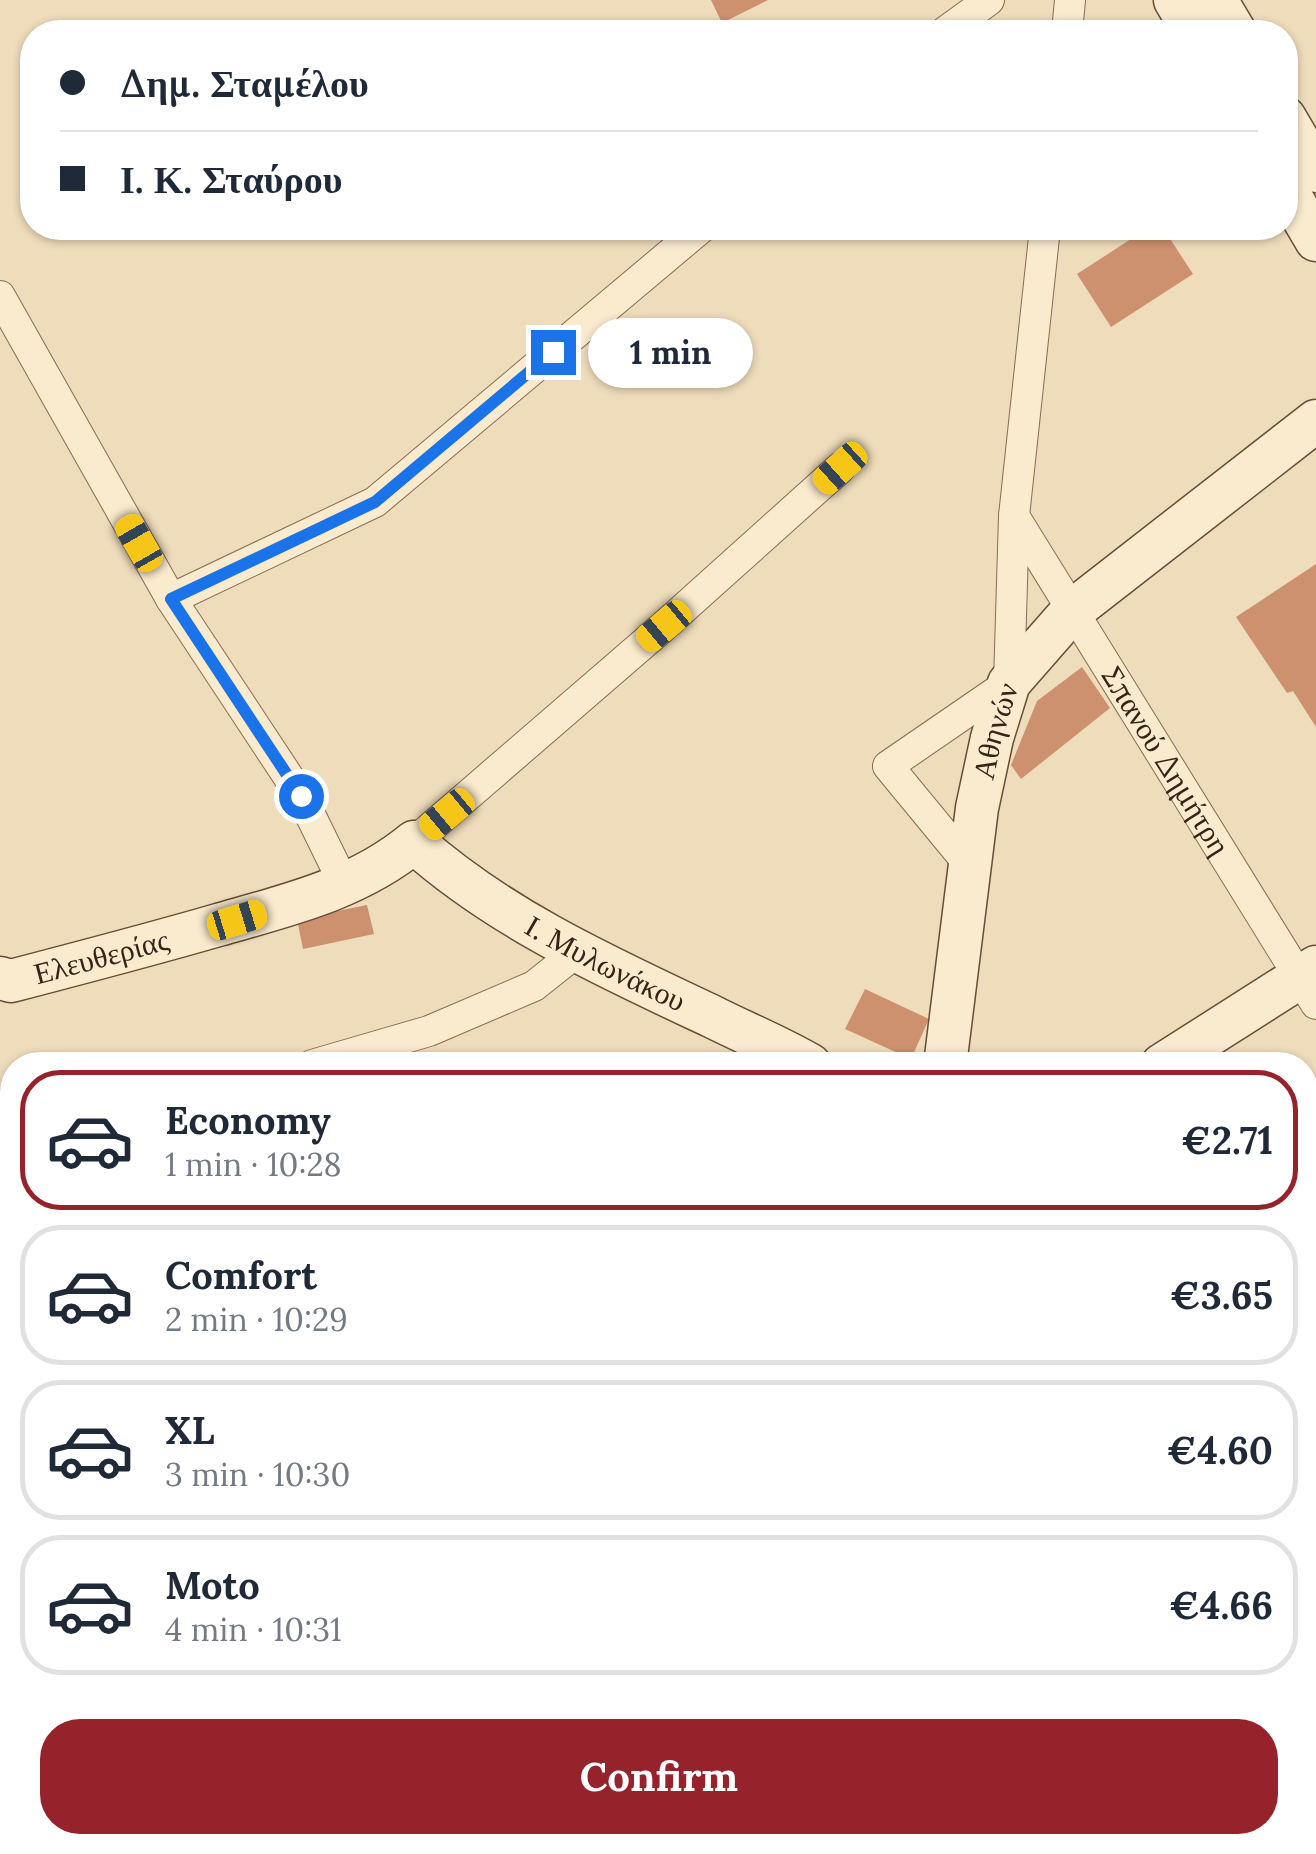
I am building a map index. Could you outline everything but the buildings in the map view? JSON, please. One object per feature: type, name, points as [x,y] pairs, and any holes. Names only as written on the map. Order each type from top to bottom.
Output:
[{"type":"main road","points":[[1298,140],[1316,171]]},
{"type":"main road","points":[[1298,210],[1316,240]]},
{"type":"main road","name":"Αθηνών","points":[[947,1052],[983,775],[1009,683],[1072,611],[1316,420]]},
{"type":"main road","name":"Ελευθερίας","points":[[4,985],[345,886],[387,864],[414,842]]},
{"type":"main road","name":"Ι. Μυλωνάκου","points":[[414,842],[487,898],[578,951],[784,1052]]},
{"type":"main road","points":[[1185,1052],[1310,983]]},
{"type":"street","points":[[962,20],[989,0]]},
{"type":"street","points":[[171,599],[375,502],[687,240]]},
{"type":"street","points":[[972,868],[888,766],[1009,683],[1014,516],[1045,240]]},
{"type":"street","points":[[0,296],[171,599],[301,796],[345,886]]},
{"type":"street","points":[[414,842],[840,468]]},
{"type":"street","name":"Σπανού Δημήτρη","points":[[1014,516],[1310,983]]},
{"type":"street","points":[[357,1052],[429,1031],[534,986],[578,951]]},
{"type":"route","points":[[301,796],[171,599],[375,502],[553,352]]}]
